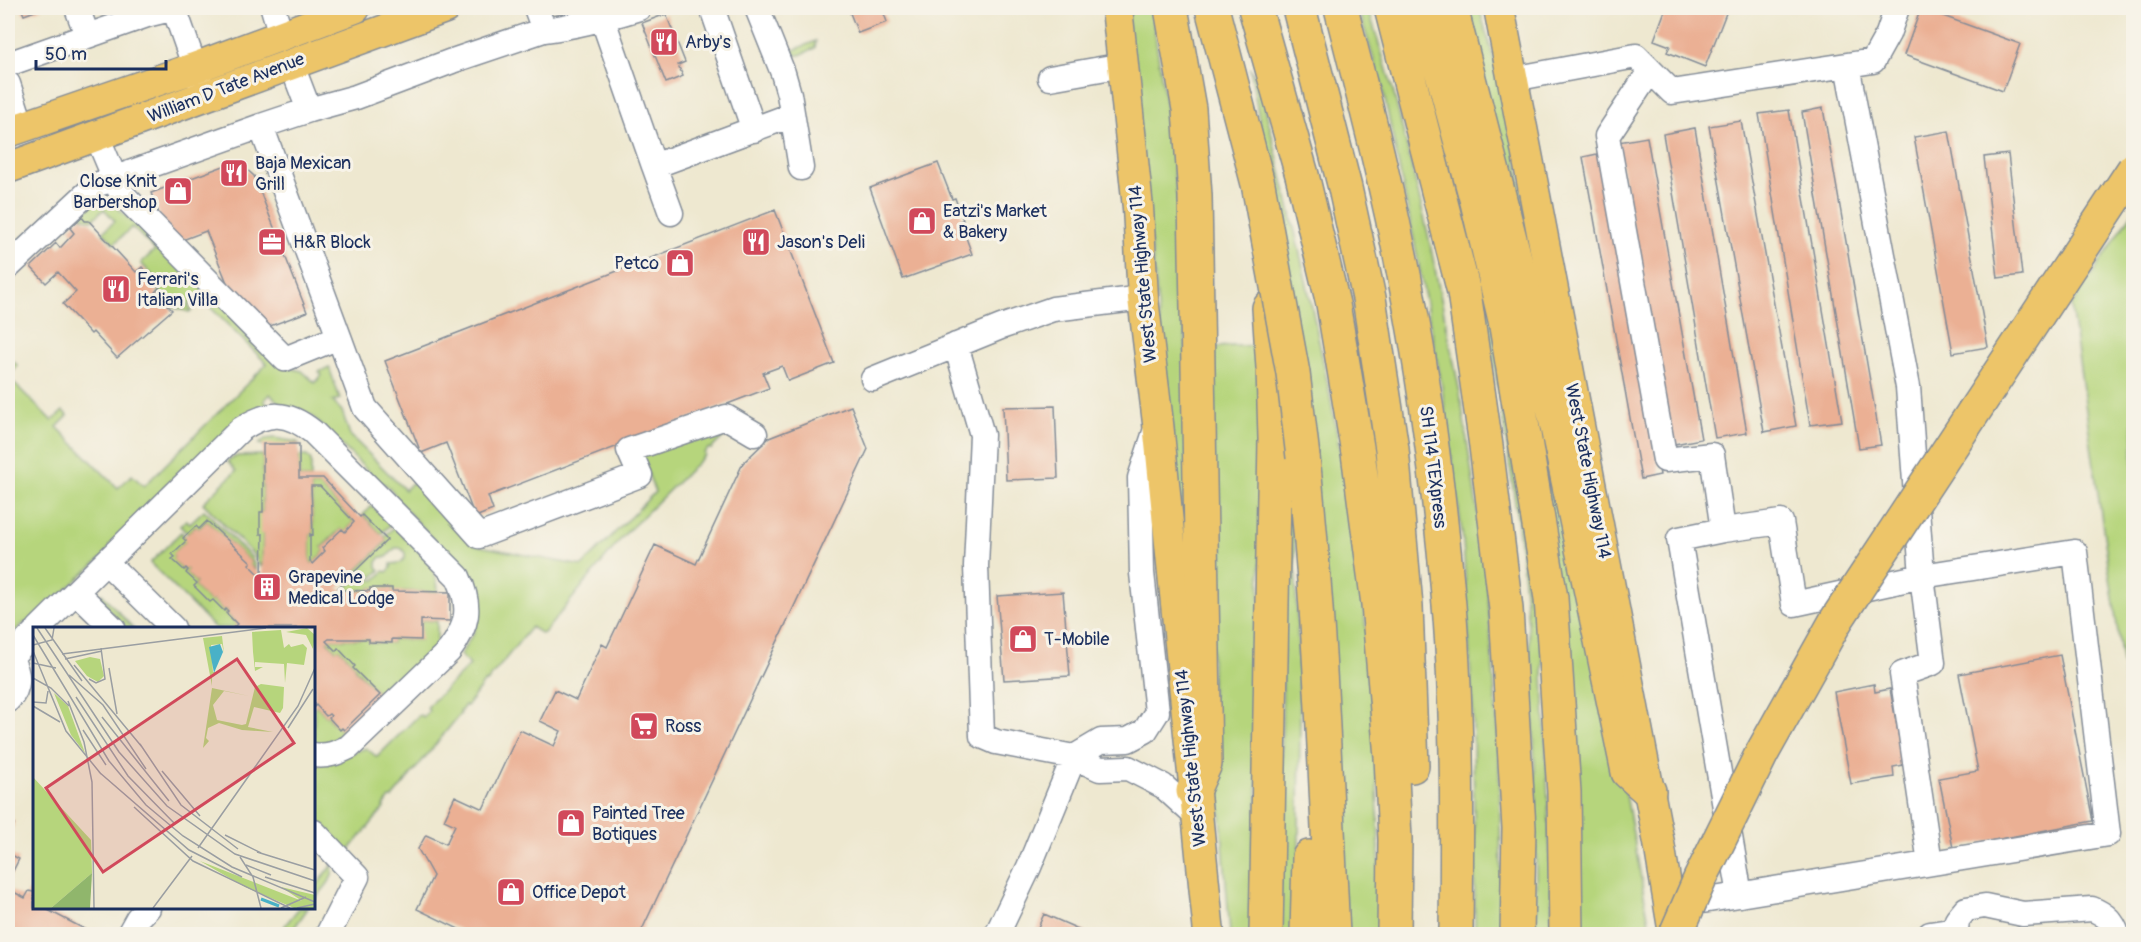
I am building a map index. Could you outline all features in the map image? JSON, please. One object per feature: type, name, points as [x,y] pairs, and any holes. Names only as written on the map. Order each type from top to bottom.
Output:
[{"type":"highway","points":[[1171,8],[1189,109],[1195,196],[1204,764],[1195,804]]},
{"type":"highway","points":[[1212,8],[1260,194],[1293,373],[1304,457],[1333,934]]},
{"type":"highway","points":[[1222,8],[1245,111],[1266,269],[1274,368],[1275,439],[1266,934]]},
{"type":"highway","points":[[1255,8],[1302,176],[1333,304],[1358,453],[1378,604],[1391,757],[1395,839],[1394,934]]},
{"type":"highway","points":[[1299,8],[1345,188],[1369,298],[1392,449],[1406,606],[1412,745],[1413,934]]},
{"type":"highway","name":"SH 114 TEXpress","points":[[1341,8],[1386,188],[1408,296],[1432,447],[1449,604],[1452,657],[1457,841],[1456,934]]},
{"type":"highway","points":[[1390,8],[1464,292],[1486,446],[1506,609],[1519,828],[1517,934]]},
{"type":"highway","points":[[1422,8],[1471,179],[1504,320],[1551,598],[1564,792],[1566,934]]},
{"type":"highway","points":[[1451,8],[1552,403],[1628,772],[1648,791]]},
{"type":"highway","points":[[1673,925],[1700,879],[1762,753],[1837,619],[2133,169]]},
{"type":"highway","points":[[1307,934],[1311,760],[1322,728]]},
{"type":"main road","name":"William D Tate Avenue","points":[[15,130],[194,68],[277,21],[355,8]]},
{"type":"main road","name":"William D Tate Avenue","points":[[8,168],[445,8]]},
{"type":"main road","name":"West State Highway 114","points":[[1118,8],[1138,208],[1143,298],[1158,423],[1209,934]]},
{"type":"main road","name":"West State Highway 114","points":[[1499,8],[1673,925]]},
{"type":"main road","points":[[277,21],[291,63]]},
{"type":"main road","points":[[86,106],[97,136]]},
{"type":"lane","points":[[77,8],[87,35]]},
{"type":"lane","points":[[8,64],[149,11],[175,8],[206,97]]},
{"type":"lane","points":[[536,8],[544,30]]},
{"type":"lane","points":[[8,267],[90,189],[114,177],[309,110],[356,97],[544,30],[573,27],[639,8]]},
{"type":"lane","points":[[712,8],[754,130]]},
{"type":"lane","points":[[757,8],[779,59],[801,168]]},
{"type":"lane","points":[[1513,79],[1636,56],[1672,92],[1873,61],[1888,34],[1897,8]]},
{"type":"lane","points":[[603,20],[671,213]]},
{"type":"lane","points":[[291,63],[309,110]]},
{"type":"lane","points":[[1050,78],[1123,65]]},
{"type":"lane","points":[[1848,65],[1908,387],[1922,576],[1933,663],[1902,674],[1930,863]]},
{"type":"lane","points":[[1650,71],[1607,136],[1665,460],[1712,455],[1723,530]]},
{"type":"lane","points":[[8,84],[15,130]]},
{"type":"lane","points":[[654,166],[792,115]]},
{"type":"lane","points":[[261,126],[365,408],[479,536],[640,475],[629,450],[726,417],[755,434]]},
{"type":"lane","points":[[97,136],[121,194],[285,359],[339,337]]},
{"type":"lane","points":[[873,380],[1001,327],[1053,309],[1143,298]]},
{"type":"lane","points":[[956,345],[982,435],[976,566],[982,736],[996,742],[1074,757],[1101,769],[1128,768],[1195,804]]},
{"type":"lane","points":[[40,627],[242,429],[256,420],[284,416],[299,420],[458,577],[464,590],[467,606],[466,623],[449,651],[349,747],[335,753],[315,755]]},
{"type":"lane","points":[[997,934],[1029,867],[1074,757],[1101,741],[1128,740],[1145,731],[1157,712],[1142,573],[1140,478],[1158,423]]},
{"type":"lane","points":[[1673,925],[1740,895],[2108,834],[2074,552],[1922,576],[1794,604],[1781,522],[1679,539],[1740,895]]},
{"type":"lane","points":[[106,562],[172,627]]},
{"type":"lane","points":[[76,592],[111,627]]},
{"type":"lane","points":[[8,700],[16,688],[18,678],[16,667],[9,657],[33,634]]},
{"type":"lane","points":[[315,833],[357,877],[328,934]]},
{"type":"lane","points":[[1930,934],[1957,932],[1957,920],[1966,909],[1985,906],[2023,914],[2092,909],[2111,920],[2117,934]]},
{"type":"lane","points":[[129,934],[138,918],[147,909]]},
{"type":"green space","points":[[1125,8],[1151,8],[1167,114],[1184,255],[1189,533],[1183,533]]},
{"type":"green space","points":[[1358,8],[1368,8],[1393,90],[1428,234],[1460,393],[1486,569],[1499,751],[1502,934],[1475,934],[1473,714],[1463,540],[1441,381],[1414,240],[1383,90]]},
{"type":"green space","points":[[1465,8],[1479,8],[1496,66],[1508,97],[1538,303]]},
{"type":"green space","points":[[816,41],[815,48],[800,55],[795,55],[791,51]]},
{"type":"green space","points":[[1250,68],[1259,83],[1307,284],[1328,385],[1358,557],[1370,669],[1376,757],[1379,934],[1348,934],[1267,163]]},
{"type":"green space","points":[[106,196],[132,222],[136,219],[290,368],[302,371],[315,383],[322,375],[319,372],[329,367],[340,399],[332,401],[342,411],[350,435],[405,490],[413,482],[475,545],[582,566],[655,492],[641,455],[723,425],[727,431],[625,534],[544,633],[531,627],[467,706],[465,705],[461,713],[348,852],[315,820],[315,766],[366,748],[377,757],[417,717],[420,715],[424,717],[429,711],[427,708],[430,704],[470,665],[460,655],[474,632],[478,616],[478,597],[473,582],[396,499],[390,488],[379,482],[312,416],[301,410],[281,405],[270,394],[264,401],[270,407],[27,625],[24,623],[8,637],[8,377],[52,421],[63,411],[68,416],[57,427],[118,488],[132,475],[144,486],[267,364],[198,295],[188,305],[192,310],[189,312],[171,306],[158,292],[163,287],[141,263],[155,250],[132,227],[114,244],[103,232],[115,221],[104,209],[92,220],[82,217],[81,215],[92,204]]},
{"type":"green space","points":[[2133,212],[2133,737],[2071,306]]},
{"type":"green space","points":[[1476,232],[1540,591],[1553,934],[1536,934],[1534,726],[1526,602],[1503,417],[1469,233]]},
{"type":"green space","points":[[1263,345],[1255,934],[1230,934],[1212,702],[1211,496],[1214,347]]},
{"type":"green space","points":[[13,361],[18,366],[8,377],[8,367]]},
{"type":"green space","points":[[1534,402],[1543,403],[1615,733],[1651,934],[1579,934]]},
{"type":"green space","points":[[275,438],[299,444],[259,444],[265,439]]},
{"type":"green space","points":[[1286,452],[1295,553],[1300,719],[1298,934],[1279,934]]},
{"type":"green space","points":[[263,455],[263,512],[260,512],[263,534],[262,565],[260,567],[255,556],[203,503],[236,471],[228,462],[229,459],[238,456]]},
{"type":"green space","points":[[299,456],[307,456],[311,461],[311,478],[299,478]]},
{"type":"green space","points":[[311,486],[320,486],[354,522],[345,532],[341,529],[322,547],[325,551],[312,564],[310,561],[310,534],[313,534]]},
{"type":"green space","points":[[372,506],[391,524],[381,534],[363,515]]},
{"type":"green space","points":[[204,510],[252,558],[256,571],[249,564],[251,562],[207,521],[199,529],[195,526],[188,534],[180,526],[186,520],[190,523]]},
{"type":"green space","points":[[394,527],[429,564],[434,572],[438,592],[392,591],[392,588],[347,591],[348,586],[354,580],[375,580],[391,568],[391,564],[400,563],[405,558],[405,553],[401,548],[395,548],[387,557],[381,557],[377,562],[380,570],[373,577],[352,575],[387,541],[384,537]]},
{"type":"green space","points":[[181,532],[186,541],[173,554],[175,557],[173,559],[183,570],[186,568],[188,570],[186,573],[197,583],[194,586],[210,602],[213,600],[223,611],[226,609],[228,611],[226,614],[237,624],[235,627],[214,627],[150,563]]},
{"type":"green space","points":[[102,594],[132,627],[126,627],[97,598]]},
{"type":"green space","points":[[421,620],[437,621],[437,647],[369,715],[364,711],[380,695],[339,649],[336,651],[327,641],[329,639],[369,639],[369,642],[392,643],[392,639],[420,640]]},
{"type":"green space","points":[[315,706],[326,716],[329,714],[331,716],[329,719],[340,730],[342,728],[344,730],[360,715],[364,719],[337,741],[315,745]]},
{"type":"green space","points":[[332,865],[330,880],[315,899],[315,888]]},
{"type":"green space","points":[[298,909],[307,909],[290,934],[281,934]]},
{"type":"building","points":[[21,8],[43,8],[24,15]]},
{"type":"building","points":[[848,8],[882,8],[887,22],[858,33]]},
{"type":"building","points":[[925,8],[943,8],[928,14]]},
{"type":"building","points":[[1666,8],[1728,8],[1705,67],[1667,52],[1670,46],[1654,40]]},
{"type":"building","points":[[1921,8],[2020,44],[2003,91],[1904,55]]},
{"type":"building","name":"Arby's","points":[[666,14],[685,62],[678,65],[683,76],[666,83],[642,23]]},
{"type":"building","points":[[1823,108],[1881,445],[1859,448],[1802,112]]},
{"type":"building","points":[[1789,110],[1842,421],[1810,425],[1759,114]]},
{"type":"building","points":[[1741,121],[1796,426],[1764,432],[1709,126]]},
{"type":"building","points":[[1695,128],[1747,433],[1715,438],[1663,134]]},
{"type":"building","points":[[1949,131],[1988,347],[1953,353],[1914,137]]},
{"type":"building","points":[[1647,137],[1701,439],[1669,445],[1618,142]]},
{"type":"building","points":[[1602,153],[1660,475],[1641,479],[1583,157]]},
{"type":"building","points":[[2008,154],[2022,275],[1998,278],[1984,157]]},
{"type":"building","name":"Eatzi's Market & Bakery","points":[[938,163],[952,199],[955,198],[963,220],[960,221],[972,254],[903,279],[870,188]]},
{"type":"building","points":[[229,164],[243,166],[254,176],[307,312],[265,328],[232,295],[206,231],[180,241],[163,224],[151,193]]},
{"type":"building","points":[[775,210],[834,363],[788,381],[782,366],[763,373],[769,388],[488,496],[493,510],[475,517],[446,443],[421,453],[385,361]]},
{"type":"building","name":"Ferrari's Italian Villa","points":[[82,217],[85,221],[89,221],[136,272],[142,267],[160,287],[155,292],[172,310],[117,358],[63,304],[76,292],[58,272],[46,283],[31,267],[56,243],[60,248],[74,233],[70,228]]},
{"type":"building","points":[[851,406],[868,449],[640,934],[459,934],[461,930],[417,909],[433,876],[418,849],[426,835],[446,844],[455,825],[444,820],[455,796],[483,809],[520,730],[554,746],[561,731],[540,721],[555,690],[576,700],[602,644],[607,647],[655,545],[696,564],[743,463],[769,438]]},
{"type":"building","points":[[1055,406],[1058,478],[1006,480],[1003,407]]},
{"type":"building","name":"Grapevine Medical Lodge","points":[[263,444],[299,444],[299,478],[323,478],[360,517],[362,515],[387,540],[338,588],[340,590],[370,591],[370,588],[392,588],[392,591],[450,592],[450,621],[421,620],[421,640],[392,639],[392,643],[369,642],[369,639],[329,639],[326,641],[336,651],[338,648],[355,666],[353,668],[380,695],[344,730],[342,728],[340,730],[329,718],[331,716],[329,714],[326,716],[315,706],[315,627],[234,627],[237,624],[226,613],[228,611],[226,609],[224,611],[213,600],[210,602],[194,586],[197,583],[186,573],[188,570],[186,568],[184,570],[172,559],[175,557],[172,554],[186,541],[183,538],[196,526],[199,529],[207,521],[251,562],[249,564],[261,576],[263,534],[260,534],[260,512],[263,512]],"holes":[[[311,486],[320,486],[354,522],[345,532],[342,529],[322,548],[325,551],[312,564],[310,561],[310,534],[313,535]]]},
{"type":"building","points":[[1063,592],[1070,676],[1004,680],[997,596]]},
{"type":"building","points":[[2060,655],[2093,821],[1953,848],[1939,778],[1978,771],[1959,674]]},
{"type":"building","points":[[1874,684],[1875,692],[1890,689],[1904,765],[1893,767],[1894,777],[1851,784],[1834,692]]},
{"type":"building","points":[[8,818],[14,821],[14,824],[8,837]]},
{"type":"building","points":[[8,853],[19,859],[8,881]]},
{"type":"building","points":[[8,889],[25,898],[29,891],[33,892],[33,909],[46,909],[94,934],[8,934]]},
{"type":"building","points":[[1044,914],[1090,934],[1035,934]]},
{"type":"place","name":"Arby's","points":[[664,42]]},
{"type":"place","name":"Baja Mexican Grill","points":[[234,173]]},
{"type":"place","name":"Close Knit Barbershop","points":[[178,191]]},
{"type":"place","name":"Eatzi's Market & Bakery","points":[[922,221]]},
{"type":"place","name":"H&R Block","points":[[272,242]]},
{"type":"place","name":"Jason's Deli","points":[[756,242]]},
{"type":"place","name":"Petco","points":[[680,263]]},
{"type":"place","name":"Ferrari's Italian Villa","points":[[116,289]]},
{"type":"place","name":"Grapevine Medical Lodge","points":[[267,587]]},
{"type":"place","name":"T-Mobile","points":[[1023,639]]},
{"type":"place","name":"Ross","points":[[644,726]]},
{"type":"place","name":"Painted Tree Botiques","points":[[571,823]]},
{"type":"place","name":"Office Depot","points":[[511,892]]}]
